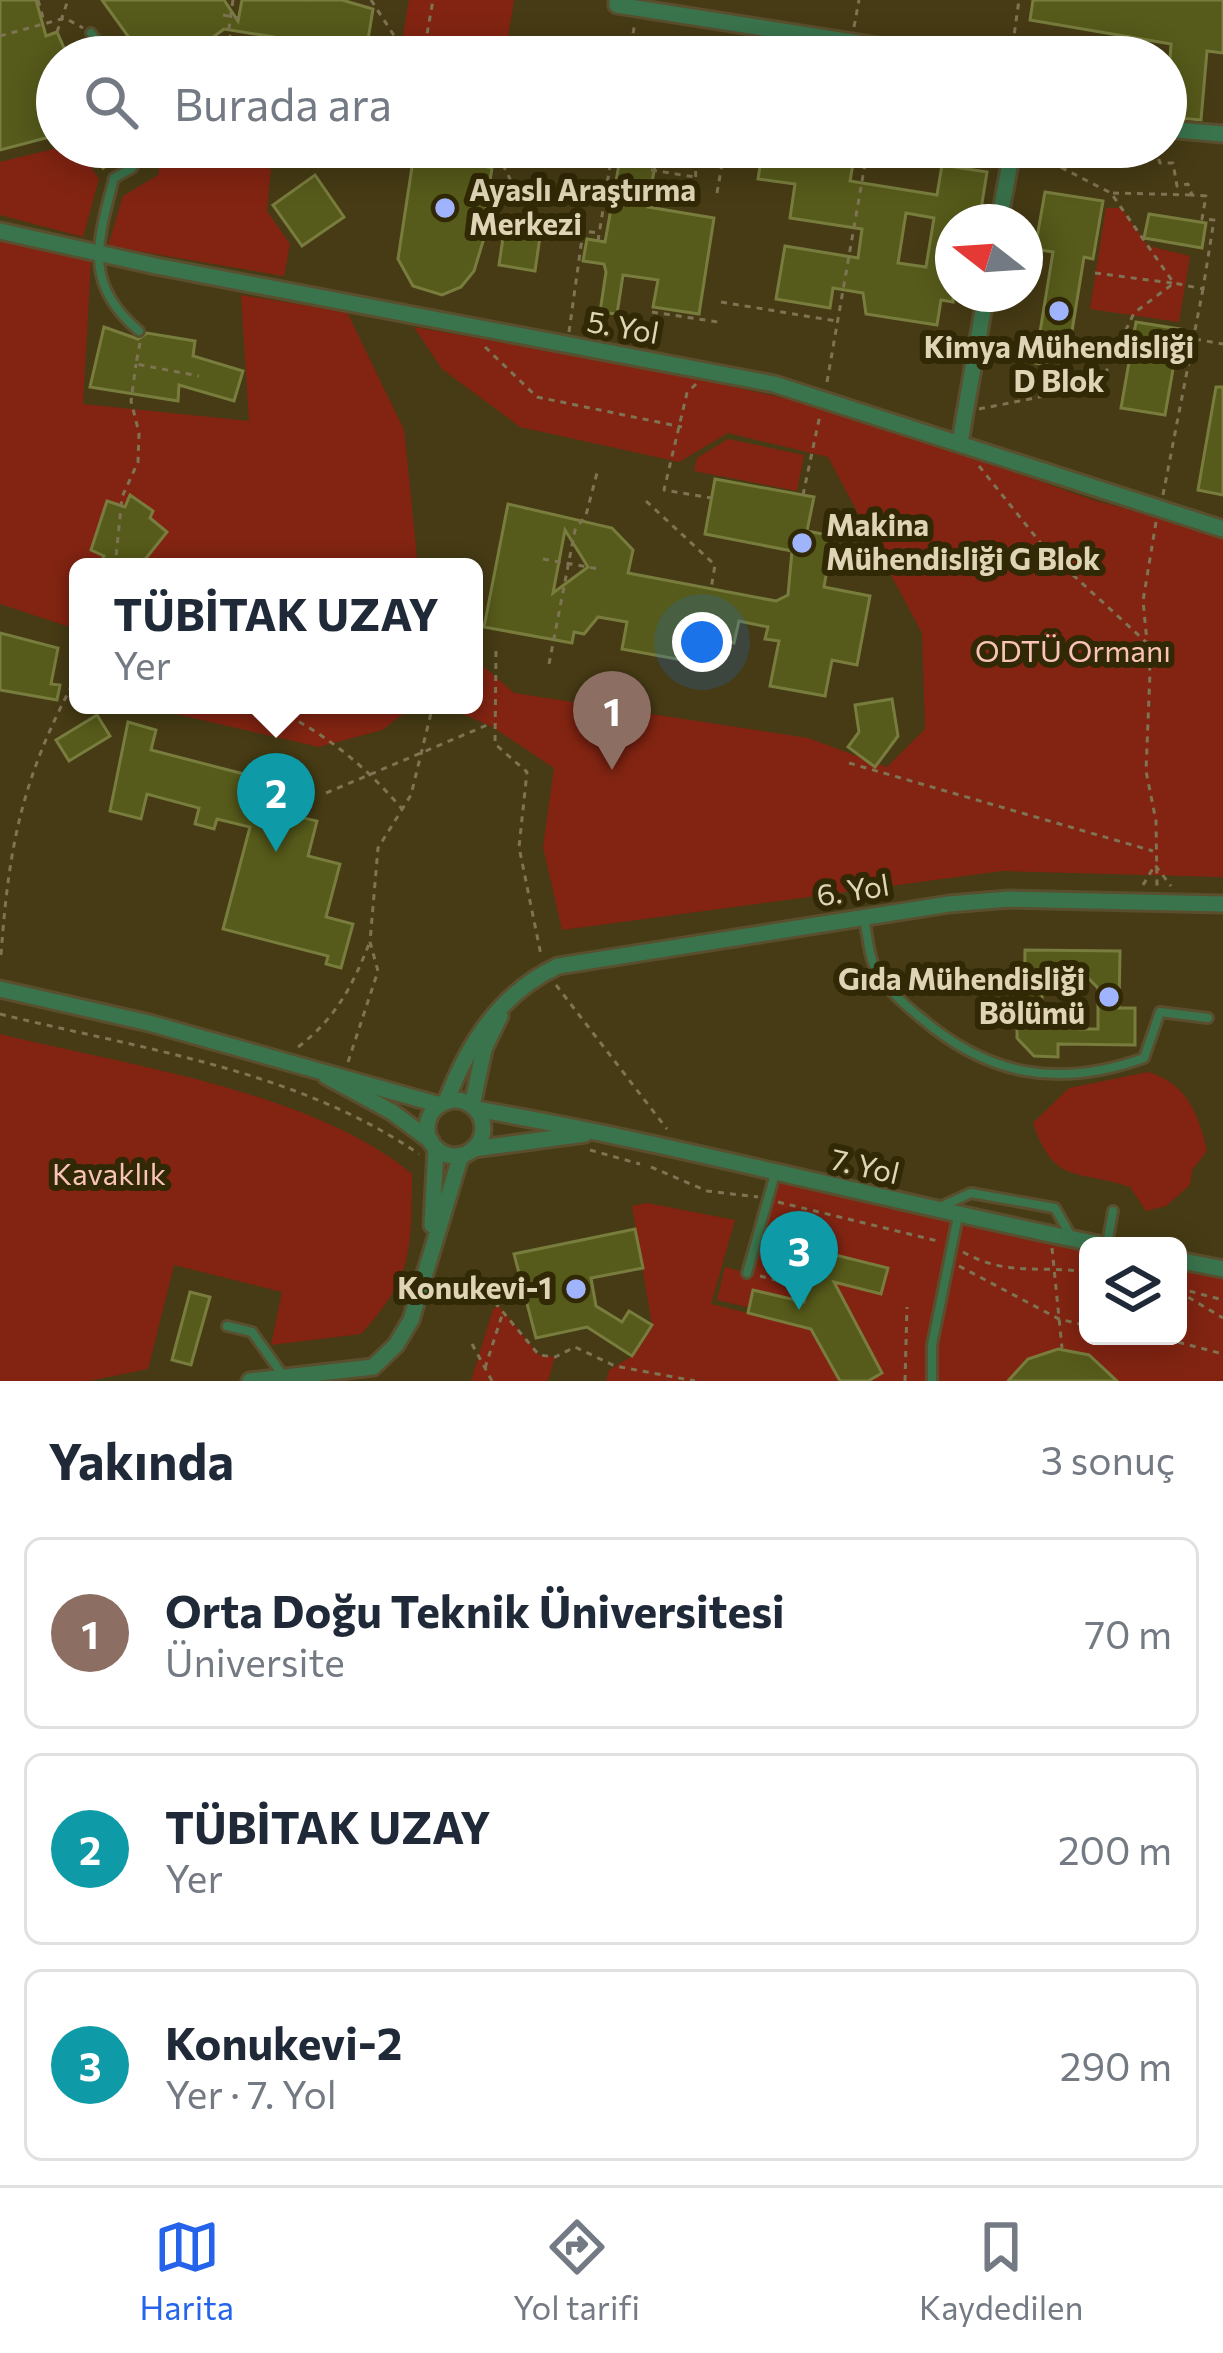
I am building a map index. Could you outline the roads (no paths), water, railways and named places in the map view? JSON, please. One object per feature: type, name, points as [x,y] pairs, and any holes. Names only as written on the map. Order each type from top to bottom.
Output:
[{"type":"street","points":[[617,0],[616,5],[819,36]]},
{"type":"street","points":[[1187,131],[1223,134]]},
{"type":"street","points":[[1003,204],[1012,168]]},
{"type":"street","name":"5. Yol","points":[[0,231],[94,254],[710,370],[823,398],[1223,529]]},
{"type":"street","points":[[960,442],[983,312]]},
{"type":"street","name":"6. Yol","points":[[443,1103],[462,1060],[506,1003],[545,972],[864,916],[1009,899],[1223,904]]},
{"type":"street","name":"7. Yol","points":[[0,989],[283,1058],[443,1103],[612,1132],[933,1211],[1079,1240]]},
{"type":"street","name":"6. Yol","points":[[474,1108],[484,1049],[506,1003]]},
{"type":"street","name":"7. Yol","points":[[302,1064],[392,1112],[434,1152],[467,1152],[612,1132]]},
{"type":"street","points":[[430,1252],[434,1152],[428,1124],[443,1103]]},
{"type":"street","points":[[250,1381],[282,1375],[373,1374],[411,1320],[467,1152],[482,1134],[474,1108]]},
{"type":"street","points":[[1187,1262],[1223,1269]]},
{"type":"lane","points":[[132,168],[114,178],[94,254],[113,310],[139,331]]},
{"type":"lane","points":[[864,916],[874,966],[898,999],[978,1058],[1047,1077],[1100,1074],[1144,1058],[1160,1012],[1208,1018]]},
{"type":"lane","points":[[746,1273],[775,1173]]},
{"type":"lane","points":[[933,1211],[971,1193],[1055,1208],[1072,1239]]},
{"type":"lane","points":[[1109,1237],[1113,1211]]},
{"type":"lane","points":[[932,1381],[932,1345],[958,1216]]},
{"type":"lane","points":[[227,1326],[252,1332],[282,1375]]},
{"type":"place","name":"Ayaslı Araştırma Merkezi","points":[[445,208]]},
{"type":"place","name":"Kimya Mühendisliği D Blok","points":[[1059,311]]},
{"type":"place","name":"Makina Mühendisliği G Blok","points":[[802,543]]},
{"type":"place","name":"Orta Doğu Teknik Üniversitesi","points":[[612,770]]},
{"type":"place","name":"TÜBİTAK UZAY","points":[[276,852]]},
{"type":"place","name":"Gıda Mühendisliği Bölümü","points":[[1109,997]]},
{"type":"place","name":"Konukevi-1","points":[[576,1289]]},
{"type":"place","name":"Konukevi-2","points":[[799,1310]]},
{"type":"park label","name":"ODTÜ Ormanı","points":[[1073,652]]},
{"type":"park label","name":"Kavaklık","points":[[109,1175]]}]
